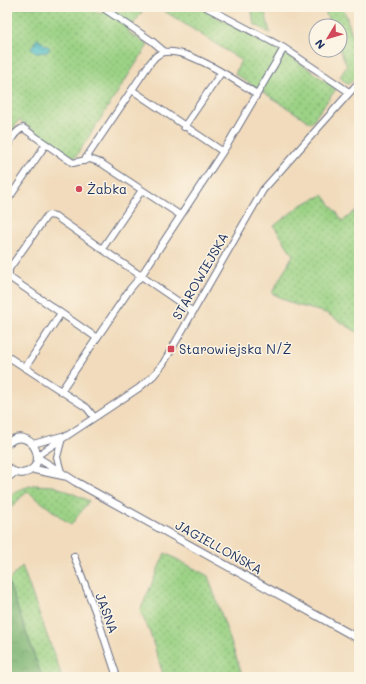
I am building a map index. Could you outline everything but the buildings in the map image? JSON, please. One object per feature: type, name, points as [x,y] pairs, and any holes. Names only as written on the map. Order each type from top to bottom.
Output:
[{"type":"street","points":[[206,7],[284,48],[349,92]]},
{"type":"street","points":[[106,10],[152,41],[165,52]]},
{"type":"street","points":[[61,391],[130,288],[141,276],[222,151],[284,48]]},
{"type":"street","points":[[84,161],[150,63],[158,54],[165,52],[178,52],[195,57],[257,94]]},
{"type":"street","points":[[184,126],[221,73]]},
{"type":"street","name":"STAROWIEJSKA","points":[[38,456],[67,434],[139,388],[163,364],[192,311],[263,190],[359,82]]},
{"type":"street","points":[[132,90],[222,151]]},
{"type":"street","points":[[7,147],[15,133],[19,129],[23,128],[73,163],[90,159],[100,163],[180,215]]},
{"type":"street","points":[[7,201],[46,144]]},
{"type":"street","points":[[102,249],[142,190]]},
{"type":"street","points":[[97,338],[9,277],[9,269],[46,217],[49,215],[55,216],[192,311]]},
{"type":"street","points":[[25,368],[61,313]]},
{"type":"street","points":[[7,356],[87,408],[94,417]]},
{"type":"street","points":[[33,444],[67,434]]},
{"type":"street","points":[[62,438],[57,457],[64,474]]},
{"type":"street","points":[[7,467],[15,472],[26,472],[32,469],[38,456],[33,444],[24,439],[9,441]]},
{"type":"street","name":"JAGIELLOŃSKA","points":[[38,456],[64,474],[359,639]]},
{"type":"street","name":"JAGIELLOŃSKA","points":[[32,469],[64,474]]},
{"type":"street","points":[[7,478],[15,472]]},
{"type":"street","name":"JASNA","points":[[74,556],[98,616],[117,677]]},
{"type":"green space","points":[[7,7],[89,7],[100,14],[103,11],[101,7],[145,7],[128,32],[148,45],[75,158],[19,120],[7,139]]},
{"type":"green space","points":[[158,7],[199,7],[292,57],[336,89],[311,123],[235,74],[241,60]]},
{"type":"green space","points":[[251,7],[264,7],[270,33],[254,24]]},
{"type":"green space","points":[[324,7],[343,7],[347,18],[327,18]]},
{"type":"green space","points":[[348,22],[359,55],[359,74],[347,84],[340,77],[347,66],[344,58],[348,58]]},
{"type":"green space","points":[[323,195],[343,221],[358,209],[359,211],[359,333],[326,313],[293,304],[272,293],[293,255],[274,226],[301,205]]},
{"type":"green space","points":[[33,485],[53,486],[89,501],[71,525],[27,491],[7,512],[7,498],[18,490]]},
{"type":"green space","points":[[165,553],[208,576],[243,677],[164,677],[149,630],[140,611]]},
{"type":"green space","points":[[22,566],[62,677],[42,677],[8,581]]},
{"type":"green space","points":[[8,581],[42,677],[7,677]]},
{"type":"water","points":[[37,39],[50,48],[47,52],[36,53],[31,49]]},
{"type":"place","name":"Żabka","points":[[79,189]]},
{"type":"place","name":"Starowiejska N/Ż","points":[[171,349]]}]
